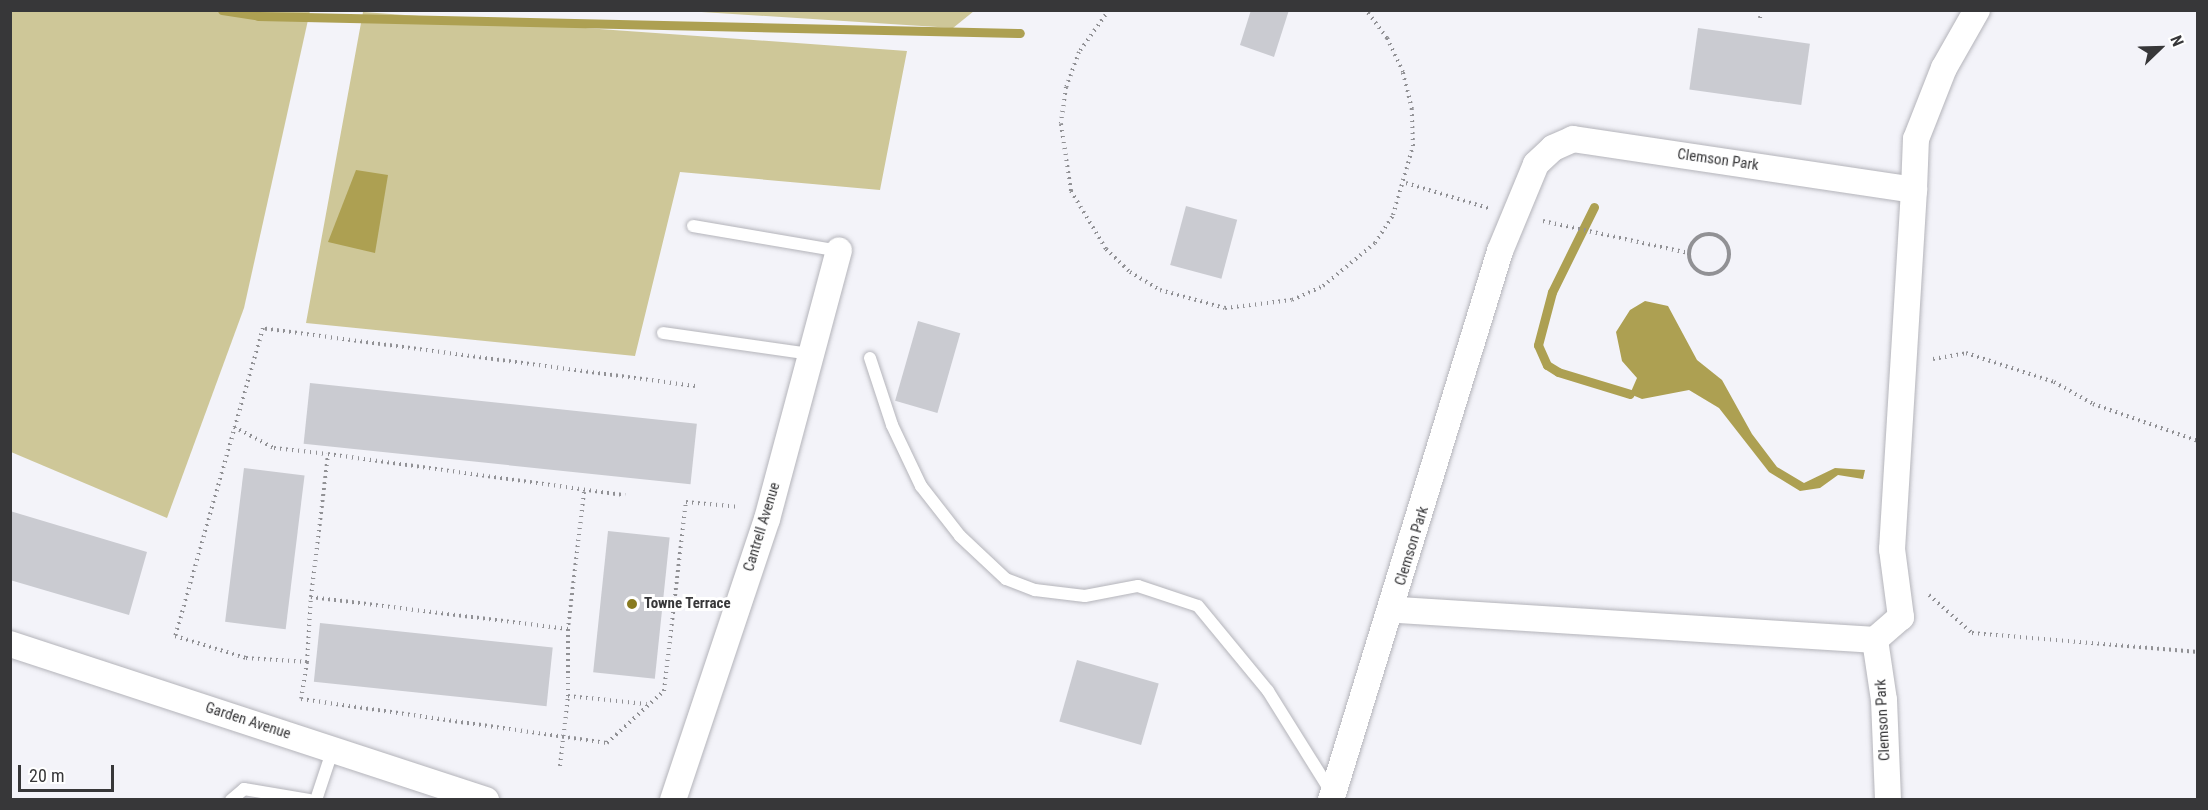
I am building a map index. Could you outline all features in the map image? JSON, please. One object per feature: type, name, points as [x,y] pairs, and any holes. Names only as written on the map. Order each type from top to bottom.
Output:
[{"type":"street","points":[[1392,610],[1875,640],[1902,616],[1892,549],[1916,139],[1944,68],[1977,10]]},
{"type":"street","name":"Clemson Park","points":[[1331,796],[1392,610],[1500,251],[1536,164],[1553,148],[1573,139],[1914,190]]},
{"type":"street","name":"Cantrell Avenue","points":[[673,800],[767,519],[839,252]]},
{"type":"street","name":"Clemson Park","points":[[1875,640],[1884,700],[1888,800]]},
{"type":"street","name":"Garden Avenue","points":[[10,644],[486,800]]},
{"type":"lane","points":[[693,226],[839,252]]},
{"type":"lane","points":[[663,333],[811,354]]},
{"type":"lane","points":[[870,358],[892,425],[921,486],[960,536],[1006,579],[1035,590],[1085,596],[1138,586],[1198,606],[1268,691],[1331,796]]},
{"type":"lane","points":[[316,800],[333,749]]},
{"type":"lane","points":[[231,800],[244,789],[309,800]]},
{"type":"path","points":[[1109,10],[1079,52],[1066,87],[1061,124],[1071,191],[1106,249],[1130,272],[1160,290],[1225,308],[1292,300],[1323,286],[1375,243],[1393,214],[1413,146],[1412,109],[1403,72],[1387,38],[1366,10]]},
{"type":"path","points":[[1760,18],[1761,10]]},
{"type":"path","points":[[1704,234],[1723,240],[1729,251],[1726,265],[1716,274],[1696,271],[1689,260],[1693,241],[1704,234]]},
{"type":"path","points":[[307,662],[246,658],[175,636],[262,328],[695,386]]},
{"type":"path","points":[[1930,362],[1938,355],[1966,352],[2054,382],[2093,404],[2198,441]]},
{"type":"path","points":[[234,427],[274,448],[584,492],[625,495]]},
{"type":"path","points":[[328,454],[311,597],[307,662],[301,699],[560,737],[607,743],[664,691],[687,502],[743,508]]},
{"type":"path","points":[[560,766],[560,737],[568,696],[568,629],[584,492]]},
{"type":"path","points":[[1926,591],[1972,633],[2198,652]]},
{"type":"path","points":[[311,597],[568,629]]},
{"type":"path","points":[[568,696],[648,704]]},
{"type":"shaded area","points":[[10,11],[310,11],[244,308],[167,518],[11,452]]},
{"type":"shaded area","points":[[686,11],[974,11],[953,28]]},
{"type":"shaded area","points":[[363,12],[907,51],[880,190],[680,172],[635,356],[306,323]]},
{"type":"shaded area","points":[[356,170],[388,175],[375,253],[328,242]]},
{"type":"shaded area","points":[[1645,301],[1668,306],[1697,360],[1722,380],[1752,434],[1777,467],[1804,483],[1835,468],[1865,470],[1863,479],[1838,475],[1820,488],[1800,491],[1769,472],[1719,408],[1689,390],[1642,399],[1630,394],[1637,378],[1622,361],[1616,332],[1630,310]]},
{"type":"building","points":[[1251,10],[1289,10],[1274,57],[1240,45]]},
{"type":"building","points":[[1698,28],[1810,44],[1801,105],[1689,89]]},
{"type":"building","points":[[1186,206],[1237,220],[1221,279],[1170,265]]},
{"type":"building","points":[[918,321],[960,333],[937,413],[895,401]]},
{"type":"building","points":[[310,383],[697,424],[690,484],[304,444]]},
{"type":"building","points":[[244,468],[305,475],[286,629],[225,622]]},
{"type":"building","points":[[10,511],[147,552],[129,615],[10,580]]},
{"type":"building","name":"Towne Terrace","points":[[608,531],[670,537],[655,679],[593,672]]},
{"type":"building","points":[[320,623],[553,647],[547,706],[314,682]]},
{"type":"building","points":[[1077,660],[1159,683],[1141,745],[1059,722]]},
{"type":"waterway","points":[[222,10],[258,16],[1020,33]]},
{"type":"waterway","points":[[1594,207],[1552,292],[1538,345],[1547,365],[1558,372],[1630,394]]},
{"type":"place","name":"Towne Terrace","points":[[632,604]]}]
